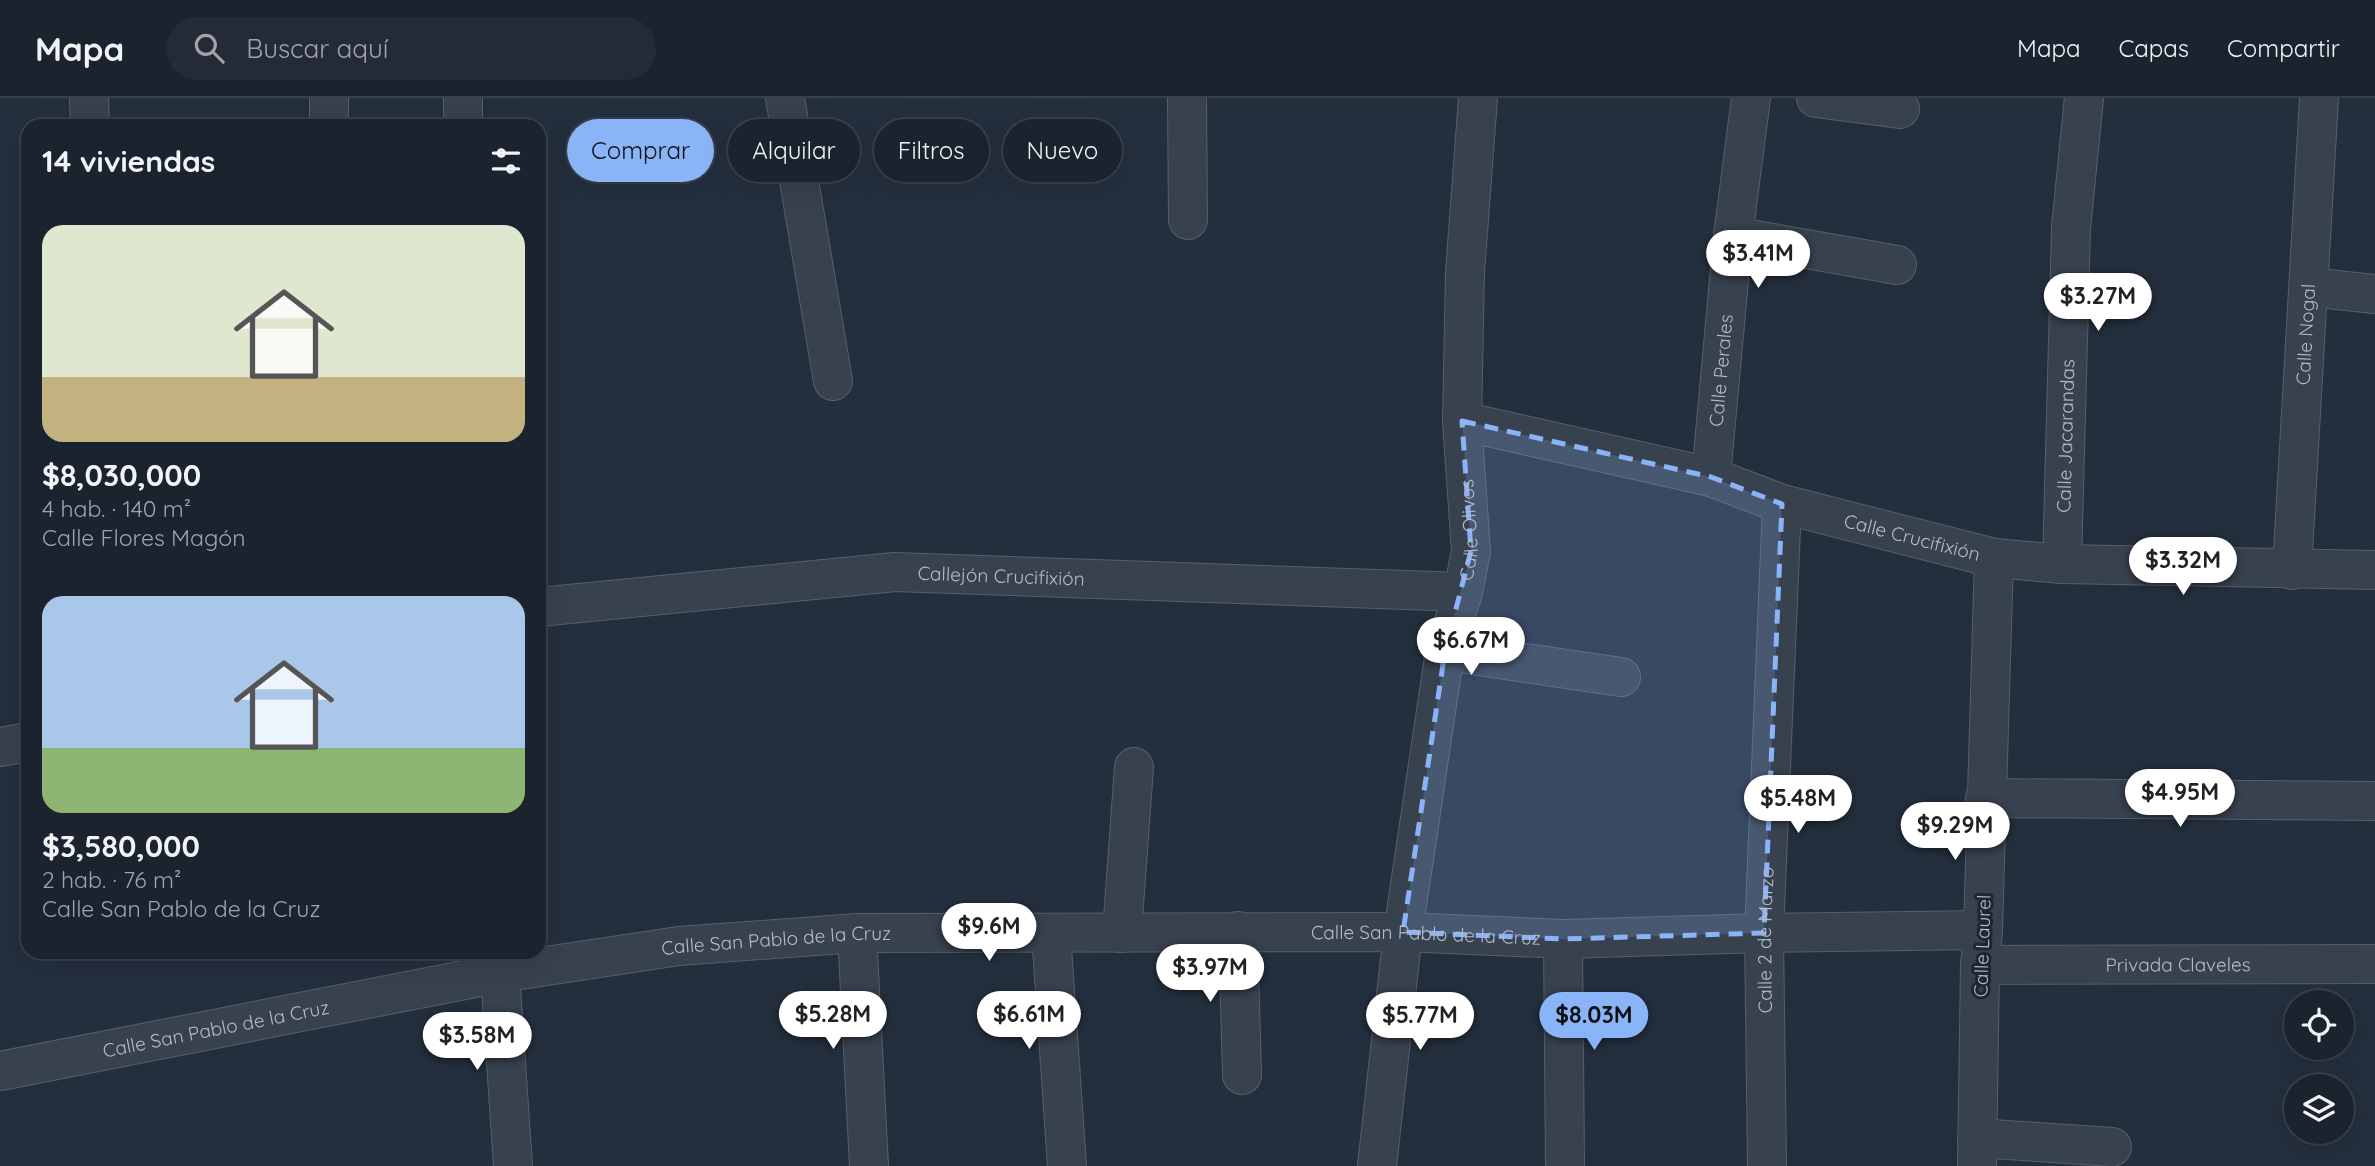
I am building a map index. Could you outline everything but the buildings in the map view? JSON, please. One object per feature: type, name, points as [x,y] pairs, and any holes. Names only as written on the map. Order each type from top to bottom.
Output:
[{"type":"street","points":[[89,98],[90,119]]},
{"type":"street","points":[[329,98],[329,119]]},
{"type":"street","points":[[463,98],[463,119]]},
{"type":"street","points":[[785,98],[833,382]]},
{"type":"street","points":[[1187,98],[1188,220]]},
{"type":"street","name":"Calle Olivos","points":[[1377,1166],[1403,932],[1445,652],[1463,592],[1471,551],[1462,421],[1465,272],[1474,98]]},
{"type":"street","name":"Calle Perales","points":[[1712,477],[1733,236],[1751,98]]},
{"type":"street","points":[[1816,98],[1900,109]]},
{"type":"street","name":"Calle Jacarandas","points":[[2062,564],[2071,228],[2084,98]]},
{"type":"street","name":"Calle Nogal","points":[[2292,570],[2319,98]]},
{"type":"street","points":[[1733,236],[1897,265]]},
{"type":"street","points":[[2309,287],[2375,294]]},
{"type":"street","name":"Calle Crucifixión","points":[[1462,421],[1712,477],[1782,504],[1994,558],[2062,564],[2375,570]]},
{"type":"street","name":"Calle 2 de Marzo","points":[[1767,1166],[1764,933],[1782,504]]},
{"type":"street","name":"Calle Laurel","points":[[1977,1152],[1985,798],[1994,558]]},
{"type":"street","name":"Callejón Crucifixión","points":[[546,606],[895,572],[1463,592]]},
{"type":"street","points":[[1445,652],[1621,677]]},
{"type":"street","points":[[0,747],[21,743]]},
{"type":"street","points":[[1122,933],[1133,767]]},
{"type":"street","points":[[1985,798],[2375,801]]},
{"type":"street","points":[[1238,931],[1242,1075]]},
{"type":"street","name":"Calle San Pablo de la Cruz","points":[[0,1071],[500,973],[679,946],[857,933],[1403,932],[1563,939],[1764,933],[1982,947]]},
{"type":"street","points":[[857,933],[869,1166]]},
{"type":"street","points":[[1051,933],[1067,1166]]},
{"type":"street","points":[[1563,939],[1565,1166]]},
{"type":"street","name":"Privada Claveles","points":[[1982,947],[2375,964]]},
{"type":"street","points":[[500,973],[513,1166]]},
{"type":"street","points":[[1977,1152],[2112,1147]]},
{"type":"highlighted area","points":[[1462,421],[1711,477],[1782,504],[1764,933],[1563,939],[1403,932],[1445,651],[1471,551]]}]
